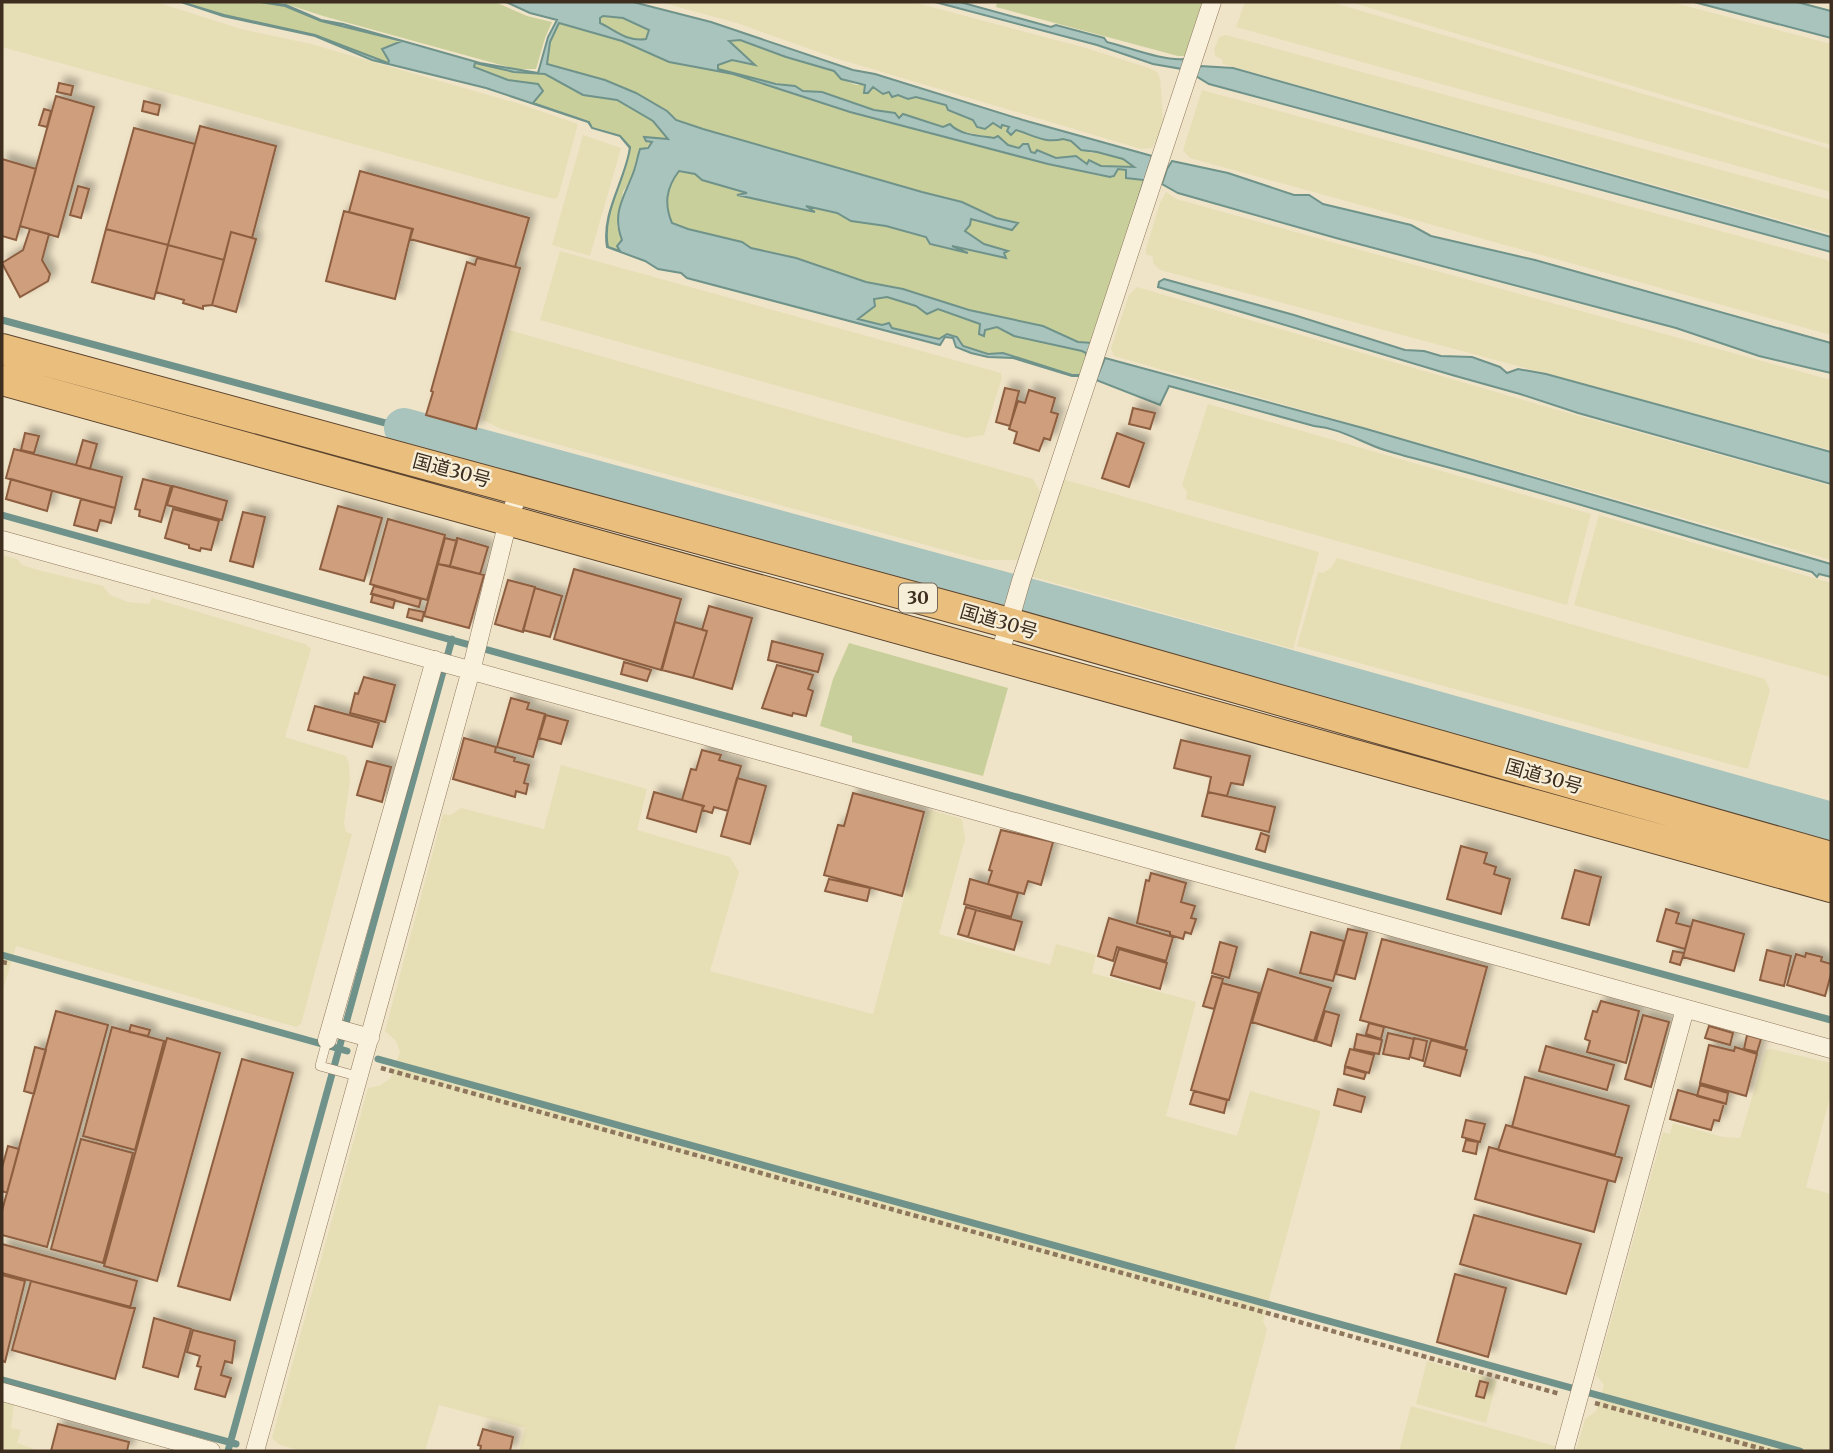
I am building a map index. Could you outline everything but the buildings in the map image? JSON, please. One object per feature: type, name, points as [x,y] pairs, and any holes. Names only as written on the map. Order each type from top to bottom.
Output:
[{"type":"highway","name":"国道30号","points":[[2,349],[520,489],[1011,616],[1831,857]]},
{"type":"highway","name":"国道30号","points":[[2,380],[1831,887]]},
{"type":"street","points":[[999,657],[1021,582],[1212,2]]},
{"type":"street","points":[[341,1036],[468,664],[480,637],[509,521],[520,489]]},
{"type":"street","points":[[2,540],[438,661],[468,664],[1831,1049]]},
{"type":"street","points":[[255,1451],[355,1071],[341,1036],[438,661]]},
{"type":"street","points":[[1564,1451],[1685,1009]]},
{"type":"street","points":[[2,1392],[211,1451]]},
{"type":"lane","points":[[341,1036],[320,1066],[355,1071]]},
{"type":"path","points":[[355,1071],[1580,1393],[1770,1451]]},
{"type":"shaded area","points":[[2,2],[156,2],[241,29],[311,44],[520,104],[578,124],[558,197],[550,198],[2,47]]},
{"type":"shaded area","points":[[660,2],[913,2],[1086,48],[1149,68],[1157,72],[1160,78],[1163,120],[1152,148],[1141,149],[835,58],[737,23]]},
{"type":"shaded area","points":[[1245,2],[1331,2],[1831,149],[1831,192],[1236,27]]},
{"type":"shaded area","points":[[1350,2],[1671,2],[1831,44],[1831,145]]},
{"type":"shaded area","points":[[1226,35],[1831,200],[1831,234],[1223,64],[1222,59],[1215,56],[1214,50],[1219,37]]},
{"type":"shaded area","points":[[1202,90],[1831,261],[1831,335],[1190,158],[1183,150]]},
{"type":"shaded area","points":[[583,135],[621,148],[590,256],[552,245]]},
{"type":"shaded area","points":[[1166,192],[1176,199],[1831,380],[1831,450],[1160,270],[1153,263],[1153,257],[1146,254],[1146,249]]},
{"type":"shaded area","points":[[560,251],[1001,373],[1002,378],[984,435],[966,438],[540,320]]},
{"type":"shaded area","points":[[1137,287],[1554,409],[1831,486],[1831,560],[1114,356],[1111,348],[1129,295]]},
{"type":"shaded area","points":[[509,330],[1033,479],[1040,492],[1021,554],[1017,560],[981,560],[501,429],[483,420]]},
{"type":"shaded area","points":[[1208,404],[1591,514],[1567,605],[1186,499],[1187,492],[1182,485]]},
{"type":"shaded area","points":[[1062,479],[1319,552],[1293,649],[1030,576]]},
{"type":"shaded area","points":[[1599,515],[1831,583],[1831,677],[1574,605]]},
{"type":"shaded area","points":[[2,555],[38,570],[103,586],[110,595],[128,602],[149,604],[152,598],[305,644],[311,649],[285,737],[346,756],[350,779],[344,823],[346,832],[352,834],[301,1024],[296,1027],[16,946],[2,993]]},
{"type":"shaded area","points":[[1337,558],[1765,679],[1770,690],[1748,769],[1297,646],[1318,572],[1323,573],[1332,567]]},
{"type":"shaded area","points":[[561,765],[647,789],[637,830],[730,857],[739,872],[710,971],[873,1014],[927,812],[931,810],[962,819],[965,839],[939,934],[1050,965],[1056,944],[1096,955],[1092,973],[1196,1002],[1166,1116],[1237,1136],[1250,1091],[1321,1111],[1263,1321],[1267,1330],[1234,1451],[519,1451],[525,1428],[439,1405],[425,1451],[302,1451],[280,1445],[272,1438],[368,1088],[379,1086],[390,1079],[400,1052],[396,1041],[385,1031],[443,814],[451,815],[461,808],[544,829]]},
{"type":"shaded area","points":[[1766,1050],[1831,1063],[1831,1094],[1806,1187],[1831,1194],[1831,1451],[1576,1451],[1585,1419],[1596,1411],[1604,1385],[1596,1375],[1663,1132],[1670,1134],[1673,1123],[1723,1137],[1740,1138]]},
{"type":"shaded area","points":[[1427,1361],[1497,1380],[1486,1423],[1416,1404]]},
{"type":"shaded area","points":[[2,1402],[14,1405],[11,1428],[21,1430],[17,1443],[39,1451],[2,1451]]},
{"type":"shaded area","points":[[1411,1406],[1558,1447],[1557,1451],[1399,1451]]},
{"type":"green space","points":[[184,2],[260,2],[285,6],[321,21],[403,42],[388,63],[315,35],[224,15]]},
{"type":"green space","points":[[280,2],[495,2],[527,16],[552,22],[536,69],[515,69]]},
{"type":"green space","points":[[997,2],[1205,2],[1187,56],[1178,56],[996,7]]},
{"type":"green space","points":[[603,16],[623,18],[649,30],[646,39],[633,39],[600,23]]},
{"type":"green space","points":[[559,23],[622,41],[669,62],[724,72],[718,70],[718,65],[732,60],[752,64],[729,41],[740,40],[834,71],[841,79],[856,85],[865,85],[864,92],[872,87],[883,94],[889,92],[908,98],[916,97],[946,105],[949,110],[990,125],[992,123],[1032,136],[1071,141],[1091,153],[1124,159],[1134,168],[1100,166],[1089,160],[1088,165],[1056,158],[1037,150],[1036,153],[1008,145],[998,136],[994,138],[899,118],[890,112],[873,110],[822,92],[803,91],[795,86],[744,77],[850,112],[1048,164],[1101,176],[1118,169],[1127,170],[1144,180],[1093,344],[1078,342],[1043,326],[969,310],[903,289],[866,282],[796,258],[751,248],[742,242],[672,223],[668,196],[679,171],[695,174],[702,180],[748,194],[740,196],[812,211],[803,205],[837,213],[851,221],[886,226],[1005,258],[1004,253],[1007,251],[984,244],[965,230],[970,219],[1012,230],[1018,223],[996,218],[962,202],[676,120],[667,111],[636,93],[605,80],[547,64],[550,42]]},
{"type":"green space","points":[[475,63],[514,72],[545,74],[583,95],[617,100],[653,121],[668,140],[656,137],[636,159],[632,176],[623,192],[617,226],[622,240],[621,251],[607,247],[606,234],[607,222],[629,147],[620,136],[592,128],[588,121],[532,102],[538,84],[508,80],[473,67]]},
{"type":"green space","points":[[886,297],[916,306],[927,314],[938,309],[981,324],[984,336],[985,330],[997,327],[1014,336],[1086,352],[1086,369],[1082,375],[1072,375],[1003,354],[988,354],[963,346],[957,337],[947,334],[940,339],[857,319],[874,306],[873,299]]},
{"type":"green space","points":[[849,643],[1008,688],[983,776],[852,742],[852,736],[820,726],[833,679]]},
{"type":"water","points":[[181,2],[224,15],[315,35],[388,63],[382,49],[402,41],[321,21],[285,6],[260,2],[286,5],[321,20],[343,24],[480,63],[538,73],[548,37],[557,20],[530,13],[506,2],[633,2],[711,22],[853,70],[875,74],[1152,156],[1086,368],[1086,353],[1082,351],[1014,336],[997,327],[985,330],[984,336],[979,334],[980,324],[938,309],[927,314],[916,306],[887,297],[874,299],[875,306],[858,319],[882,325],[889,323],[892,328],[939,339],[947,334],[957,337],[963,346],[988,354],[1003,353],[1072,375],[1082,375],[1085,371],[1082,376],[1072,376],[1013,358],[971,353],[956,347],[953,338],[945,337],[940,345],[687,278],[681,273],[658,269],[645,261],[607,247],[606,234],[610,209],[628,156],[624,172],[611,209],[608,222],[608,247],[620,251],[617,246],[622,240],[618,214],[640,149],[648,148],[652,142],[646,141],[644,137],[668,139],[653,121],[617,100],[583,95],[545,74],[514,72],[475,63],[474,67],[508,80],[538,84],[543,91],[533,103],[589,122],[592,128],[588,122],[486,88],[372,60],[315,36],[223,16]],"holes":[[[600,18],[623,18],[649,30],[646,39],[639,40],[622,35],[600,23]],[[559,23],[622,41],[669,62],[733,74],[850,112],[1048,164],[1110,177],[1114,176],[1118,169],[1126,170],[1126,178],[1144,180],[1093,343],[1078,342],[1043,326],[969,310],[903,289],[866,282],[796,258],[751,248],[742,242],[672,223],[668,196],[679,171],[747,193],[737,195],[815,212],[806,206],[837,213],[851,221],[886,226],[926,237],[930,244],[968,253],[952,246],[1006,258],[1004,253],[1008,251],[984,244],[965,231],[971,219],[1012,230],[1018,223],[996,218],[962,202],[676,120],[667,111],[636,93],[605,80],[547,64],[550,42]],[[740,40],[834,71],[841,79],[865,85],[864,93],[868,93],[873,87],[883,94],[889,92],[892,97],[916,97],[946,105],[948,110],[973,120],[977,127],[985,129],[993,123],[1001,128],[1002,125],[1009,127],[1007,131],[1011,135],[1016,130],[1044,139],[1071,141],[1081,150],[1123,159],[1134,167],[1101,166],[1089,160],[1087,164],[1076,156],[1056,158],[1037,150],[1035,153],[1031,152],[1028,144],[1019,148],[1008,145],[998,136],[994,138],[970,134],[959,131],[950,124],[943,127],[903,114],[899,118],[895,113],[874,110],[822,92],[803,91],[795,86],[776,84],[718,69],[718,65],[732,60],[755,65],[729,41]]]},
{"type":"water","points":[[935,2],[960,2],[1051,27],[1056,25],[1104,38],[1107,42],[1156,56],[1184,59],[1182,69],[1153,64],[1097,45]]},
{"type":"water","points":[[1694,2],[1797,2],[1831,11],[1831,38]]},
{"type":"water","points":[[1200,66],[1233,68],[1831,237],[1831,252],[1209,84],[1196,76]]},
{"type":"water","points":[[1172,161],[1228,173],[1294,195],[1309,195],[1323,204],[1411,225],[1431,236],[1535,260],[1831,343],[1831,373],[1759,356],[1676,328],[1178,193],[1162,184]]},
{"type":"water","points":[[1164,279],[1294,315],[1405,350],[1424,351],[1441,356],[1472,357],[1500,367],[1507,373],[1518,369],[1546,374],[1831,452],[1831,484],[1578,413],[1158,287],[1159,282]]},
{"type":"water","points":[[1105,358],[1363,428],[1831,564],[1831,577],[1819,574],[1817,577],[1812,572],[1384,450],[1336,430],[1169,386],[1160,405],[1096,380]]},
{"type":"waterway","points":[[2,320],[404,428]]},
{"type":"waterway","points":[[404,428],[1261,662],[1831,822]]},
{"type":"waterway","points":[[2,515],[1258,864],[1831,1020]]},
{"type":"waterway","points":[[228,1451],[452,639]]},
{"type":"waterway","points":[[2,955],[347,1051]]},
{"type":"waterway","points":[[378,1059],[1800,1451]]},
{"type":"waterway","points":[[2,1380],[236,1444]]}]
